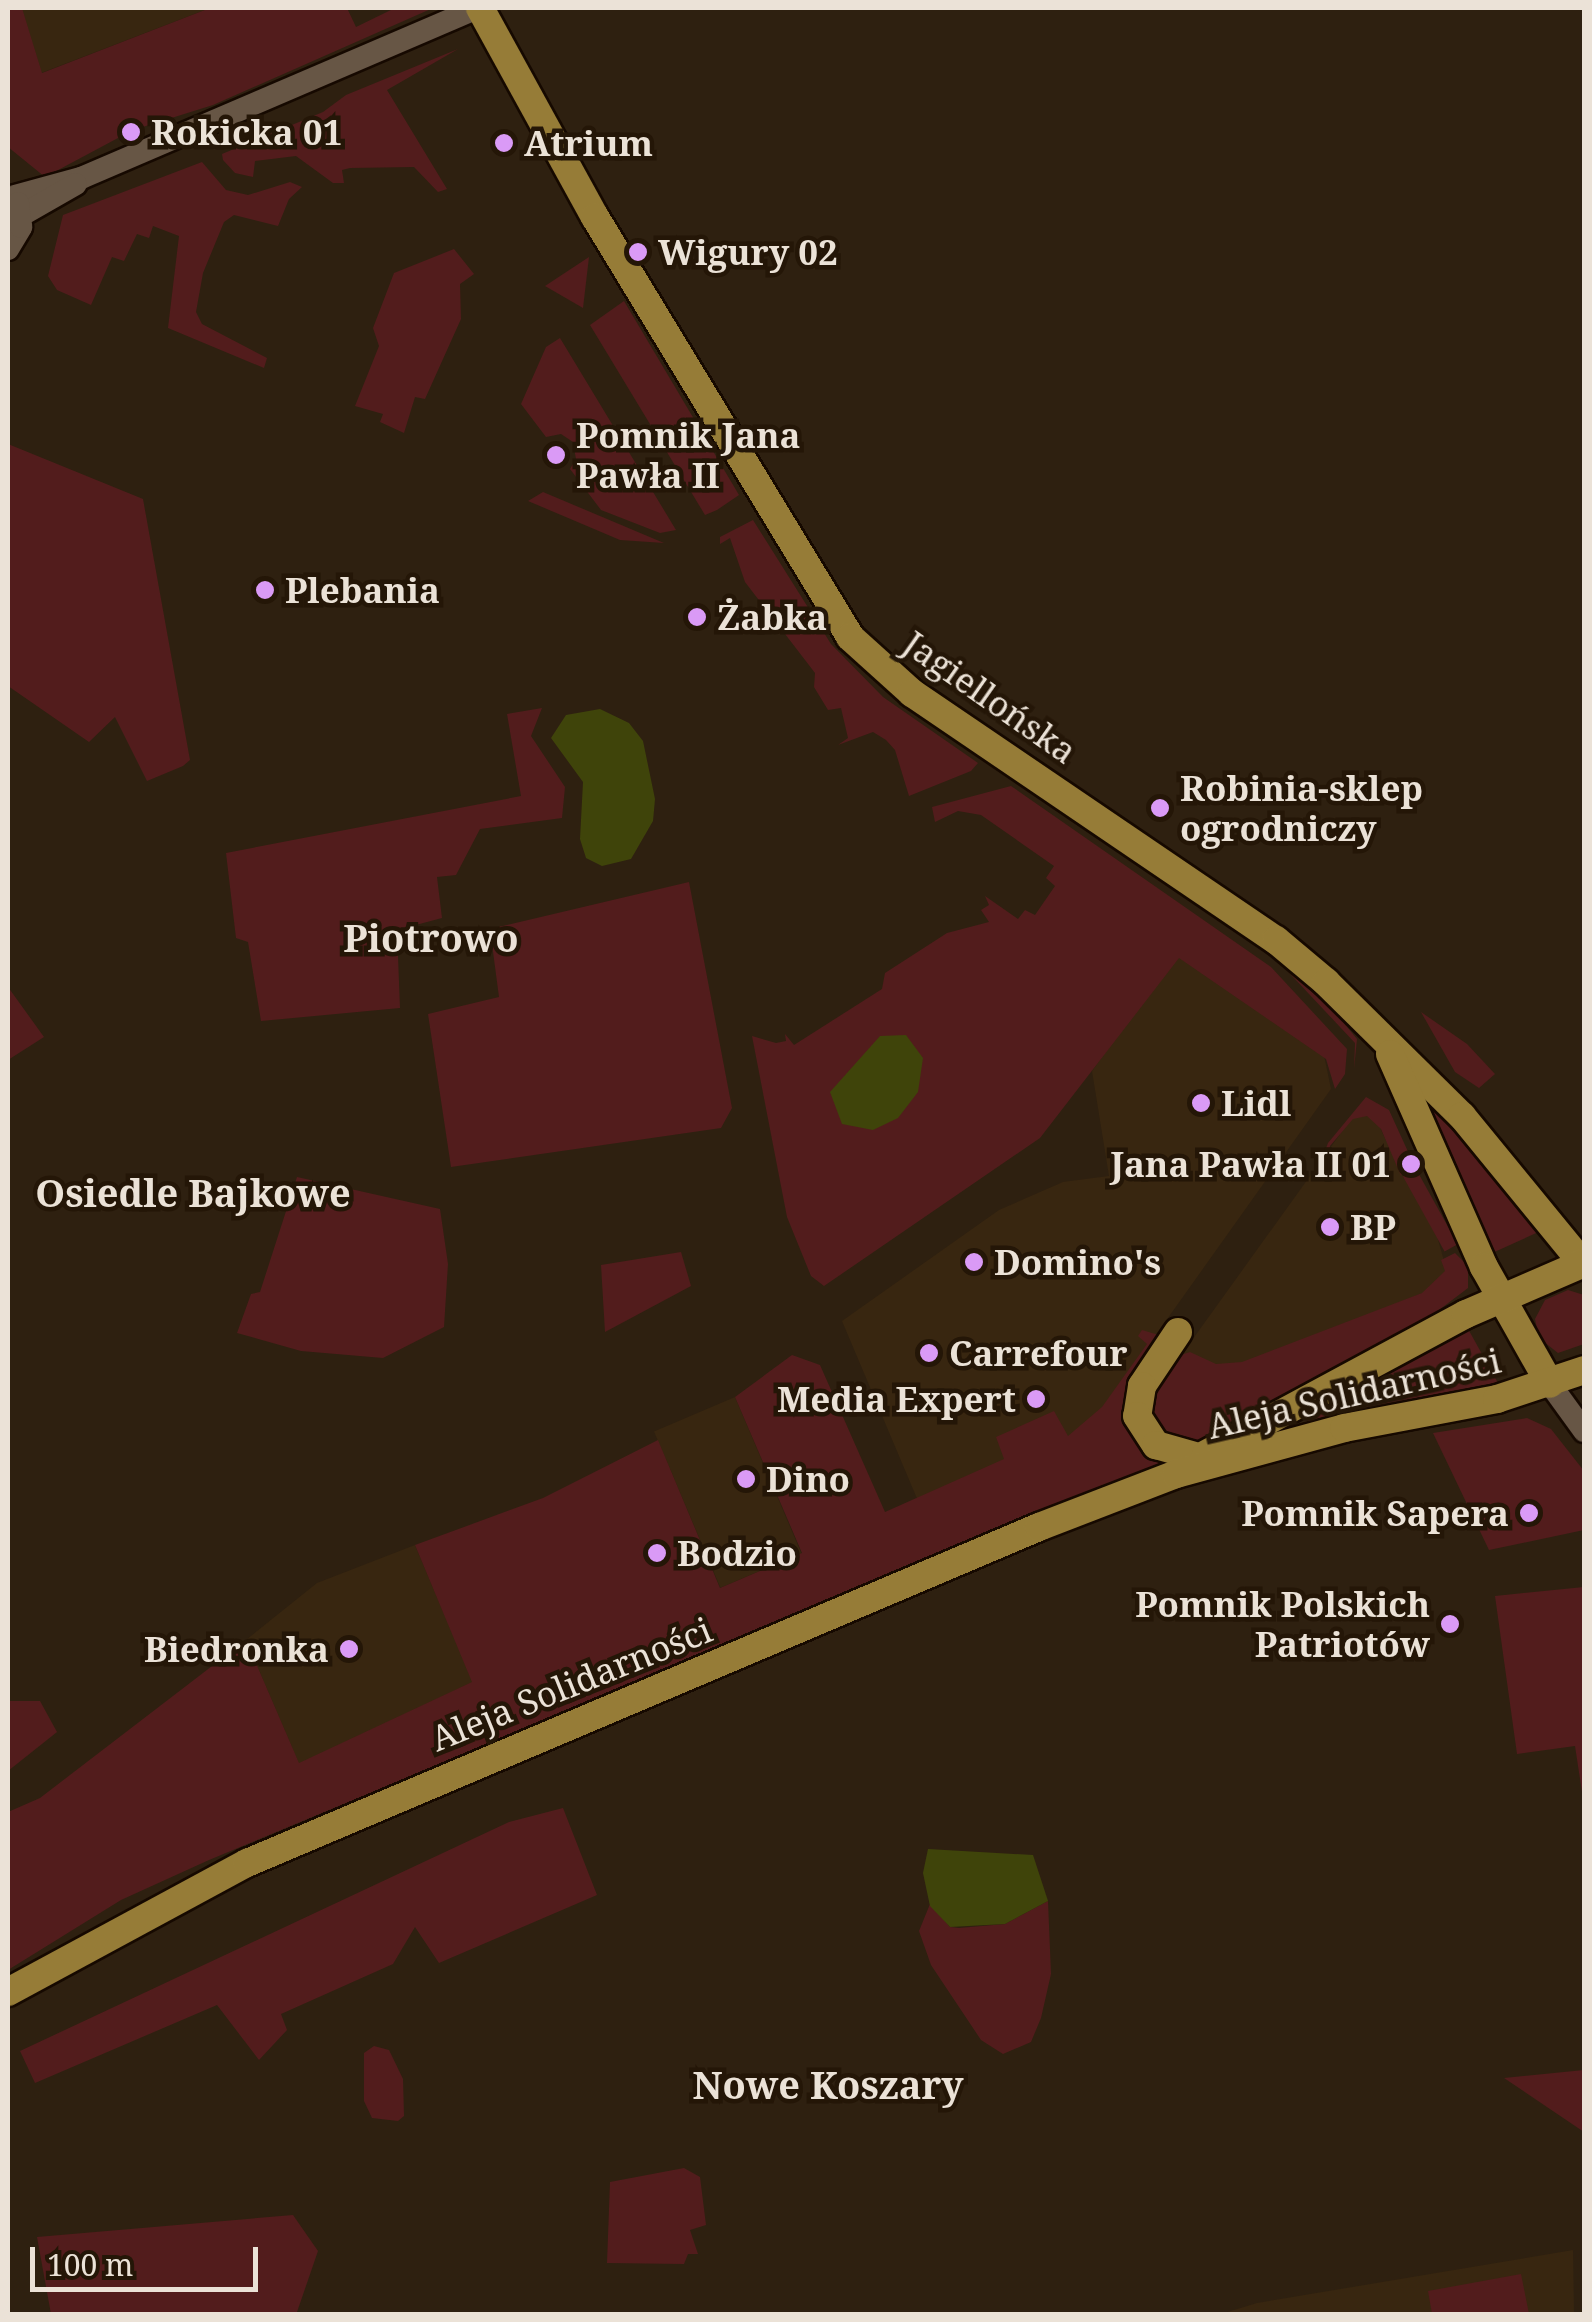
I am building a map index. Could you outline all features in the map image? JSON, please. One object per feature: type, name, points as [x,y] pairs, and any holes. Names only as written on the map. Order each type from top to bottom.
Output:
[{"type":"main road","name":"Jagiellońska","points":[[479,8],[594,217],[850,637],[912,694],[1276,940],[1384,1038],[1462,1116],[1584,1263]]},
{"type":"main road","name":"Jagiellońska","points":[[1384,1038],[1499,1298],[1550,1384]]},
{"type":"main road","name":"Aleja Solidarności","points":[[8,1992],[247,1862],[1187,1465],[1499,1298],[1584,1263]]},
{"type":"main road","points":[[1178,1332],[1142,1386],[1137,1416],[1156,1445],[1187,1465]]},
{"type":"main road","name":"Aleja Solidarności","points":[[1187,1465],[1550,1384],[1584,1370]]},
{"type":"street","points":[[8,249],[15,200],[82,178],[479,8]]},
{"type":"street","points":[[1550,1384],[1584,1431]]},
{"type":"shaded area","points":[[8,8],[22,8],[42,73],[210,8],[347,8],[356,27],[395,8],[433,8],[213,105],[133,130],[45,177],[8,147]]},
{"type":"shaded area","points":[[18,8],[210,8],[41,73]]},
{"type":"shaded area","points":[[458,49],[387,90],[447,189],[438,192],[414,167],[350,168],[342,170],[344,183],[333,183],[296,156],[255,161],[253,177],[235,173],[223,160],[222,154],[323,112],[346,95]]},
{"type":"shaded area","points":[[202,162],[226,190],[248,195],[290,182],[302,187],[289,199],[278,226],[234,215],[224,222],[203,273],[196,312],[202,324],[267,358],[264,368],[168,328],[179,236],[153,226],[149,238],[137,234],[124,261],[112,257],[91,305],[57,290],[48,276],[63,215]]},
{"type":"shaded area","points":[[454,249],[474,274],[460,284],[461,319],[425,399],[415,397],[404,433],[380,422],[383,414],[355,406],[379,346],[373,328],[394,273]]},
{"type":"shaded area","points":[[589,257],[583,308],[545,286]]},
{"type":"shaded area","points":[[624,301],[739,495],[705,515],[590,325]]},
{"type":"shaded area","points":[[560,338],[676,530],[660,533],[601,510],[570,469],[576,459],[573,442],[561,434],[546,437],[521,404],[546,347]]},
{"type":"shaded area","points":[[8,444],[143,499],[190,760],[183,766],[147,781],[115,717],[89,742],[8,686]]},
{"type":"shaded area","points":[[543,492],[664,543],[620,540],[528,501]]},
{"type":"shaded area","points":[[753,520],[831,644],[883,697],[978,763],[971,771],[909,796],[895,750],[886,740],[873,732],[838,745],[848,738],[841,708],[828,710],[814,687],[815,673],[745,582],[730,538],[720,544],[720,537]]},
{"type":"shaded area","points":[[542,708],[531,736],[565,787],[562,818],[480,829],[456,875],[437,877],[442,918],[397,930],[400,1008],[261,1021],[248,942],[236,938],[226,853],[521,796],[507,714]]},
{"type":"shaded area","points":[[600,709],[629,723],[643,741],[655,799],[653,821],[631,859],[602,866],[586,858],[580,839],[583,782],[551,738],[566,715]]},
{"type":"shaded area","points":[[1024,782],[1227,916],[1315,988],[1357,1039],[1354,1069],[1355,1043],[1279,962],[1017,784]]},
{"type":"shaded area","points":[[1011,786],[1271,967],[1347,1049],[1345,1074],[1335,1089],[1326,1059],[1179,958],[1040,1138],[824,1286],[811,1276],[787,1217],[752,1036],[776,1043],[786,1041],[785,1034],[794,1045],[882,989],[885,973],[947,933],[989,922],[981,910],[989,905],[985,896],[1018,919],[1025,910],[1035,915],[1055,886],[1046,878],[1054,866],[981,815],[958,811],[935,822],[932,807]]},
{"type":"shaded area","points":[[689,882],[732,1108],[721,1128],[451,1167],[428,1014],[499,997],[490,929]]},
{"type":"shaded area","points":[[1188,938],[1319,1031],[1331,1089],[1086,1433],[921,1508],[842,1321],[999,1210],[1063,1182],[1109,1176],[1092,1071]]},
{"type":"shaded area","points":[[8,987],[44,1037],[8,1060]]},
{"type":"shaded area","points":[[1421,1012],[1467,1044],[1495,1074],[1479,1088],[1455,1072]]},
{"type":"shaded area","points":[[906,1035],[923,1058],[918,1092],[898,1118],[873,1130],[842,1124],[830,1092],[880,1036]]},
{"type":"shaded area","points":[[1429,1091],[1545,1229],[1490,1254],[1416,1100]]},
{"type":"shaded area","points":[[1366,1097],[1389,1110],[1410,1156],[1401,1176],[1381,1129],[1367,1116],[1353,1119],[1330,1146],[1327,1172],[1319,1167],[1328,1143]]},
{"type":"shaded area","points":[[1356,1112],[1374,1115],[1403,1176],[1431,1215],[1450,1282],[1217,1376],[1177,1361]]},
{"type":"shaded area","points":[[1416,1169],[1458,1244],[1445,1251],[1403,1176]]},
{"type":"shaded area","points":[[297,1177],[440,1209],[448,1264],[444,1327],[383,1358],[301,1351],[237,1333],[251,1294],[260,1292]]},
{"type":"shaded area","points":[[681,1252],[691,1286],[605,1332],[601,1265]]},
{"type":"shaded area","points":[[1455,1253],[1468,1266],[1468,1288],[1406,1335],[1191,1446],[1180,1448],[1144,1417],[1168,1359],[1190,1352],[1216,1364],[1242,1362],[1422,1293],[1445,1271],[1441,1260]]},
{"type":"shaded area","points":[[1568,1290],[1584,1295],[1584,1344],[1558,1353],[1539,1338],[1535,1319],[1545,1300]]},
{"type":"shaded area","points":[[1467,1327],[1498,1383],[1305,1422]]},
{"type":"shaded area","points":[[1142,1330],[1162,1336],[1127,1392],[1126,1422],[1137,1444],[1164,1463],[209,1860],[121,1900],[8,1970],[8,1812],[40,1798],[246,1640],[299,1763],[472,1682],[415,1545],[543,1498],[658,1440],[720,1588],[802,1553],[735,1397],[792,1355],[820,1365],[885,1512],[1004,1459],[996,1437],[1054,1411],[1068,1436],[1102,1407],[1147,1344],[1138,1336]]},
{"type":"shaded area","points":[[735,1397],[801,1553],[720,1588],[654,1431]]},
{"type":"shaded area","points":[[1527,1418],[1551,1429],[1584,1471],[1584,1530],[1489,1550],[1433,1433]]},
{"type":"shaded area","points":[[415,1545],[473,1682],[299,1764],[246,1640],[317,1583]]},
{"type":"shaded area","points":[[1584,1587],[1584,1805],[1575,1746],[1517,1754],[1495,1596]]},
{"type":"shaded area","points":[[8,1701],[40,1701],[57,1732],[8,1771]]},
{"type":"shaded area","points":[[563,1808],[597,1895],[439,1963],[415,1927],[393,1964],[281,2014],[287,2030],[259,2060],[217,2005],[35,2083],[20,2051],[509,1822]]},
{"type":"shaded area","points":[[928,1849],[1033,1855],[1048,1901],[1005,1924],[950,1927],[930,1906],[923,1873]]},
{"type":"shaded area","points":[[1048,1901],[1051,1974],[1041,2018],[1031,2042],[1003,2054],[981,2040],[931,1965],[919,1931],[930,1904],[950,1927],[959,1928],[1005,1924]]},
{"type":"shaded area","points":[[374,2046],[389,2050],[403,2079],[404,2116],[398,2121],[372,2118],[364,2101],[364,2053]]},
{"type":"shaded area","points":[[1584,2070],[1584,2132],[1504,2078]]},
{"type":"shaded area","points":[[684,2168],[700,2177],[706,2225],[690,2230],[698,2254],[688,2254],[684,2264],[607,2263],[610,2182]]},
{"type":"shaded area","points":[[293,2215],[318,2251],[297,2312],[51,2314],[37,2237]]},
{"type":"shaded area","points":[[1573,2250],[1574,2314],[1221,2314],[1257,2303]]},
{"type":"shaded area","points":[[1521,2274],[1529,2314],[1432,2314],[1428,2291]]},
{"type":"place","name":"Rokicka 01","points":[[131,132]]},
{"type":"place","name":"Atrium","points":[[504,143]]},
{"type":"place","name":"Wigury 02","points":[[638,252]]},
{"type":"place","name":"Pomnik Jana Pawła II","points":[[556,455]]},
{"type":"place","name":"Plebania","points":[[265,590]]},
{"type":"place","name":"Żabka","points":[[697,617]]},
{"type":"place","name":"Robinia-sklep ogrodniczy","points":[[1160,808]]},
{"type":"place","name":"Lidl","points":[[1201,1103]]},
{"type":"place","name":"Jana Pawła II 01","points":[[1411,1164]]},
{"type":"place","name":"BP","points":[[1330,1227]]},
{"type":"place","name":"Domino's","points":[[974,1262]]},
{"type":"place","name":"Carrefour","points":[[929,1353]]},
{"type":"place","name":"Media Expert","points":[[1036,1399]]},
{"type":"place","name":"Dino","points":[[746,1479]]},
{"type":"place","name":"Pomnik Sapera","points":[[1529,1513]]},
{"type":"place","name":"Bodzio","points":[[657,1553]]},
{"type":"place","name":"Pomnik Polskich Patriotów","points":[[1450,1624]]},
{"type":"place","name":"Biedronka","points":[[349,1649]]},
{"type":"district","name":"Piotrowo","points":[[431,938]]},
{"type":"district","name":"Osiedle Bajkowe","points":[[193,1193]]},
{"type":"district","name":"Nowe Koszary","points":[[828,2085]]}]
